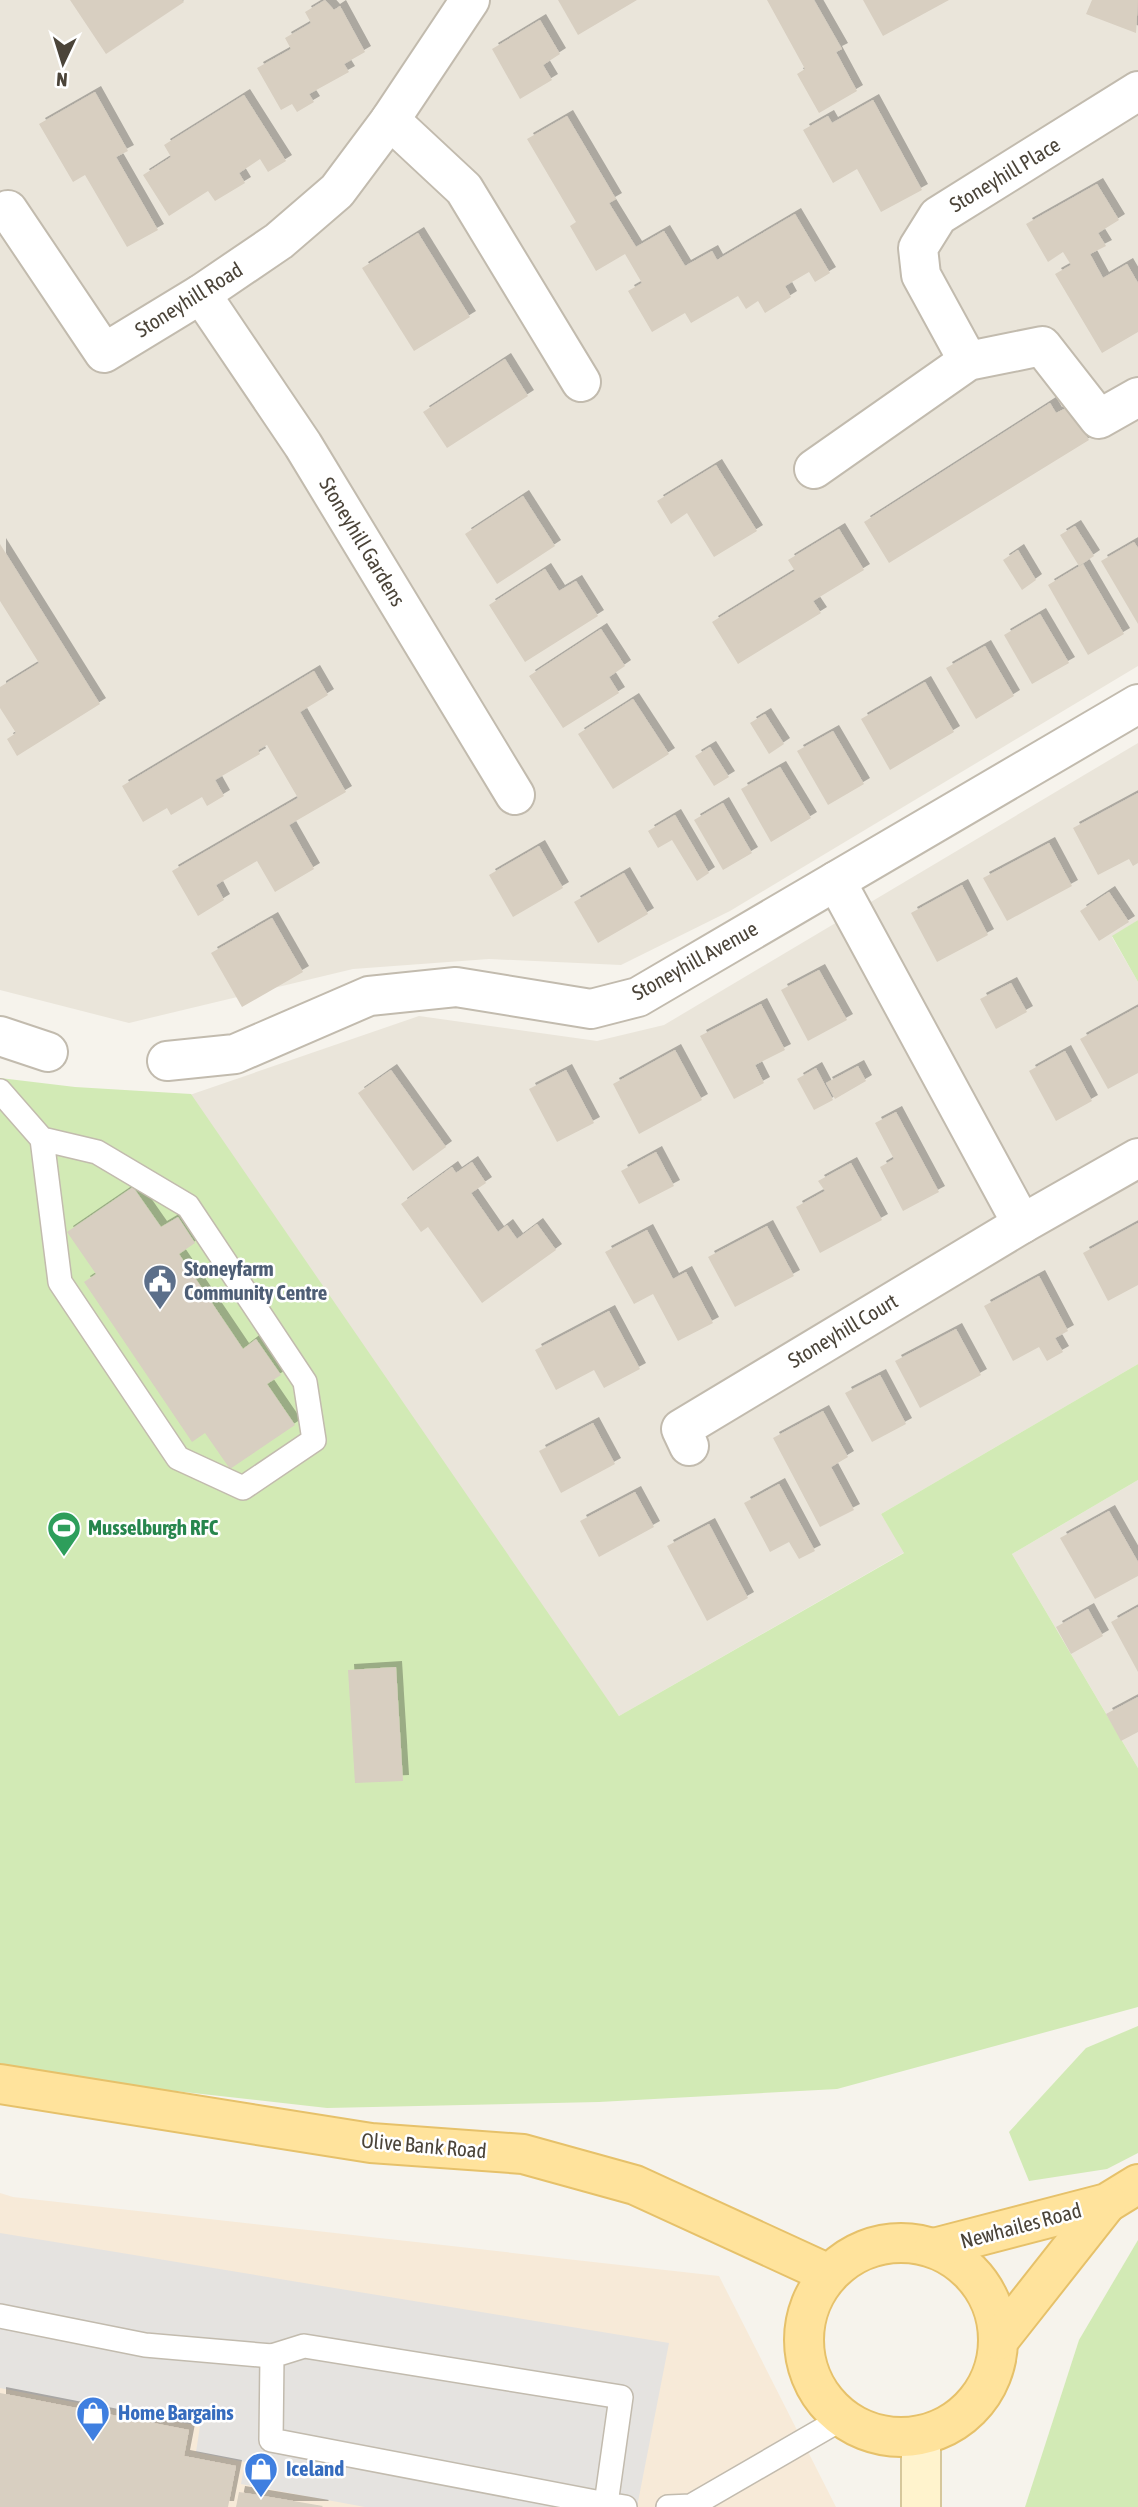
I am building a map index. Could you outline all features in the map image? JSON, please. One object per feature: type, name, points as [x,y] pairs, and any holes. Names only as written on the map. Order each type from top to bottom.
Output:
[{"type":"main road","name":"Olive Bank Road","points":[[0,2084],[371,2143],[523,2154],[635,2185],[829,2274]]},
{"type":"main road","name":"Newhailes Road","points":[[934,2248],[1123,2193]]},
{"type":"main road","name":"Newhailes Road","points":[[999,2340],[1123,2193]]},
{"type":"main road","name":"Newhailes Road","points":[[906,2243],[934,2248],[960,2262],[981,2284],[994,2311],[999,2340],[993,2372],[976,2402],[951,2423],[921,2436],[884,2435],[867,2431],[843,2418],[820,2395],[807,2365],[804,2333],[811,2301],[829,2274],[851,2256],[878,2246],[906,2243]]},
{"type":"main road","points":[[921,2436],[921,2507]]},
{"type":"street","name":"Stoneyhill Road","points":[[8,209],[104,353],[201,295],[279,242],[337,191],[390,120],[470,0]]},
{"type":"street","name":"Stoneyhill Place","points":[[968,361],[921,275],[918,248],[938,216],[1138,91]]},
{"type":"street","points":[[390,120],[464,189],[580,382]]},
{"type":"street","name":"Stoneyhill Gardens","points":[[201,295],[303,445],[515,795]]},
{"type":"street","points":[[814,469],[968,361],[1042,346],[1099,419],[1138,397]]},
{"type":"street","name":"Stoneyhill Avenue","points":[[167,1061],[235,1054],[369,996],[456,987],[591,1009],[638,997],[1138,704]]},
{"type":"street","points":[[836,881],[1022,1224]]},
{"type":"street","points":[[0,1036],[48,1052]]},
{"type":"street","name":"Stoneyhill Court","points":[[690,1446],[681,1429],[1022,1224],[1138,1158]]},
{"type":"lane","points":[[0,1091],[42,1139],[60,1282],[178,1458],[243,1488],[314,1440],[305,1382],[188,1206],[97,1152],[42,1139]]},
{"type":"lane","points":[[0,2316],[145,2345],[209,2353],[272,2356],[304,2346],[621,2397],[616,2506],[271,2440],[272,2356]]},
{"type":"lane","points":[[668,2507],[692,2507],[843,2418]]},
{"type":"shaded area","points":[[0,0],[1138,0],[1138,666],[730,911],[621,965],[489,959],[353,969],[129,1023],[0,990]]},
{"type":"shaded area","points":[[1138,743],[1138,920],[1112,937],[1138,982],[1138,1364],[881,1514],[905,1552],[619,1716],[178,1099],[419,1016],[597,1041],[664,1025]]},
{"type":"shaded area","points":[[1138,1480],[1138,1768],[1012,1554]]},
{"type":"shaded area","points":[[0,2193],[13,2197],[719,2276],[836,2507],[0,2507]]},
{"type":"shaded area","points":[[0,2233],[669,2343],[637,2507],[365,2507],[241,2484],[245,2462],[196,2452],[200,2426],[0,2388]]},
{"type":"green space","points":[[1138,920],[1138,982],[1112,936]]},
{"type":"green space","points":[[0,1078],[75,1087],[191,1094],[619,1716],[904,1553],[881,1514],[1138,1364],[1138,1480],[1012,1554],[1138,1768],[1138,2007],[837,2089],[599,2102],[327,2108],[58,2078],[0,2063]]},
{"type":"green space","points":[[1138,2026],[1138,2153],[1107,2169],[1029,2181],[1009,2132],[1086,2048]]},
{"type":"green space","points":[[1138,2240],[1138,2507],[1025,2507],[1079,2340]]},
{"type":"building","points":[[70,0],[182,0],[184,2],[106,54]]},
{"type":"building","points":[[325,0],[334,10],[340,6],[365,52],[344,64],[349,72],[309,94],[314,102],[297,112],[292,104],[281,110],[257,68],[291,49],[285,38],[311,23],[305,12]]},
{"type":"building","points":[[558,0],[637,0],[578,35]]},
{"type":"building","points":[[767,0],[814,0],[842,49],[836,52],[857,91],[819,113],[797,74],[805,69]]},
{"type":"building","points":[[863,0],[949,0],[883,36]]},
{"type":"building","points":[[1092,0],[1138,0],[1136,33],[1086,14]]},
{"type":"building","points":[[540,20],[560,54],[543,65],[552,80],[520,99],[492,49]]},
{"type":"building","points":[[95,92],[128,151],[116,157],[158,230],[127,247],[85,175],[73,182],[39,124]]},
{"type":"building","points":[[244,95],[286,161],[268,172],[260,159],[239,173],[245,183],[215,201],[208,191],[169,216],[143,175],[171,157],[164,145]]},
{"type":"building","points":[[873,100],[922,190],[881,212],[857,169],[833,183],[803,130],[828,116],[832,123]]},
{"type":"building","points":[[567,116],[616,199],[609,203],[636,247],[664,231],[685,266],[712,251],[717,260],[795,214],[830,273],[815,282],[809,272],[785,286],[791,297],[765,313],[758,301],[746,309],[738,296],[691,323],[685,313],[652,332],[628,291],[642,283],[625,254],[596,271],[570,226],[576,222],[527,139]]},
{"type":"building","points":[[1097,184],[1119,220],[1098,233],[1106,246],[1090,254],[1103,278],[1127,264],[1138,283],[1138,332],[1102,353],[1055,274],[1071,265],[1063,252],[1048,262],[1026,224]]},
{"type":"building","points":[[418,233],[470,317],[414,351],[362,268]]},
{"type":"building","points":[[505,359],[528,396],[447,448],[423,412]]},
{"type":"building","points":[[1050,403],[1056,413],[1068,407],[1089,440],[889,563],[864,522]]},
{"type":"building","points":[[716,465],[757,531],[714,557],[687,513],[671,524],[657,501]]},
{"type":"building","points":[[523,496],[555,546],[497,584],[465,534]]},
{"type":"building","points":[[1075,526],[1094,556],[1079,566],[1060,535]]},
{"type":"building","points":[[839,529],[864,570],[813,601],[821,613],[738,664],[712,622],[795,571],[788,560]]},
{"type":"building","points":[[1134,542],[1138,548],[1138,624],[1101,561]]},
{"type":"building","points":[[0,544],[100,704],[17,756],[7,739],[16,733],[0,708],[0,687],[39,663],[0,601]]},
{"type":"building","points":[[1018,550],[1036,580],[1022,590],[1003,560]]},
{"type":"building","points":[[1083,564],[1124,634],[1088,655],[1048,585]]},
{"type":"building","points":[[545,569],[559,591],[576,581],[598,616],[525,662],[489,605]]},
{"type":"building","points":[[1040,614],[1069,663],[1032,684],[1004,635]]},
{"type":"building","points":[[601,629],[625,666],[609,677],[619,693],[563,728],[529,676]]},
{"type":"building","points":[[985,646],[1014,696],[976,719],[946,668]]},
{"type":"building","points":[[314,671],[328,695],[300,712],[346,792],[289,825],[314,869],[275,892],[257,861],[216,885],[224,900],[198,916],[172,871],[298,798],[267,745],[258,750],[260,754],[215,780],[224,796],[207,806],[202,797],[171,815],[167,808],[143,822],[122,786]]},
{"type":"building","points":[[925,682],[954,732],[890,770],[861,719]]},
{"type":"building","points":[[633,699],[669,754],[613,789],[578,734]]},
{"type":"building","points":[[765,714],[784,744],[769,754],[750,723]]},
{"type":"building","points":[[833,731],[864,784],[828,805],[797,751]]},
{"type":"building","points":[[710,747],[729,777],[714,786],[695,756]]},
{"type":"building","points":[[780,767],[811,818],[771,842],[741,789]]},
{"type":"building","points":[[1138,793],[1138,863],[1133,866],[1129,859],[1098,875],[1073,828]]},
{"type":"building","points":[[723,803],[752,853],[723,870],[694,820]]},
{"type":"building","points":[[675,815],[709,873],[697,881],[672,840],[658,848],[648,831]]},
{"type":"building","points":[[1049,843],[1072,886],[1007,921],[983,878]]},
{"type":"building","points":[[539,846],[563,888],[513,917],[489,875]]},
{"type":"building","points":[[624,873],[648,914],[598,943],[574,902]]},
{"type":"building","points":[[962,885],[988,935],[937,962],[911,913]]},
{"type":"building","points":[[1109,892],[1129,922],[1099,941],[1080,911]]},
{"type":"building","points":[[272,918],[303,972],[242,1007],[211,953]]},
{"type":"building","points":[[819,970],[847,1020],[808,1041],[781,990]]},
{"type":"building","points":[[1011,983],[1027,1012],[996,1029],[980,999]]},
{"type":"building","points":[[761,1004],[785,1050],[755,1065],[764,1083],[734,1099],[700,1036]]},
{"type":"building","points":[[1138,1007],[1138,1073],[1108,1089],[1080,1039]]},
{"type":"building","points":[[675,1050],[702,1100],[639,1134],[613,1084]]},
{"type":"building","points":[[1065,1051],[1092,1101],[1056,1121],[1029,1071]]},
{"type":"building","points":[[858,1066],[866,1081],[835,1099],[826,1083]]},
{"type":"building","points":[[816,1068],[833,1100],[814,1110],[797,1079]]},
{"type":"building","points":[[391,1070],[446,1147],[413,1171],[358,1093]]},
{"type":"building","points":[[566,1070],[594,1123],[557,1142],[529,1089]]},
{"type":"building","points":[[896,1112],[939,1192],[903,1211],[880,1167],[894,1159],[875,1123]]},
{"type":"building","points":[[656,1152],[674,1186],[639,1204],[621,1171]]},
{"type":"building","points":[[472,1162],[486,1183],[471,1193],[498,1232],[507,1225],[517,1239],[537,1224],[556,1250],[482,1303],[428,1227],[421,1232],[401,1204],[452,1167],[456,1173]]},
{"type":"building","points":[[851,1163],[882,1220],[820,1253],[796,1207],[825,1191],[818,1181]]},
{"type":"building","name":"Stoneyfarm Community Centre","points":[[133,1187],[161,1227],[178,1217],[195,1243],[179,1254],[243,1349],[256,1339],[281,1375],[267,1384],[295,1425],[230,1469],[205,1433],[192,1442],[84,1282],[96,1274],[67,1232]]},
{"type":"building","points":[[1138,1223],[1138,1285],[1108,1301],[1083,1253]]},
{"type":"building","points":[[767,1226],[794,1276],[735,1307],[708,1257]]},
{"type":"building","points":[[647,1230],[673,1279],[686,1272],[713,1323],[678,1341],[653,1294],[634,1304],[605,1252]]},
{"type":"building","points":[[1039,1276],[1068,1331],[1055,1338],[1063,1352],[1047,1361],[1039,1347],[1013,1361],[984,1306]]},
{"type":"building","points":[[609,1311],[640,1369],[604,1388],[594,1370],[556,1390],[535,1350]]},
{"type":"building","points":[[956,1329],[981,1375],[920,1408],[895,1361]]},
{"type":"building","points":[[880,1375],[906,1424],[872,1442],[845,1393]]},
{"type":"building","points":[[823,1411],[848,1457],[831,1467],[854,1510],[820,1527],[773,1438]]},
{"type":"building","points":[[593,1423],[615,1464],[561,1493],[539,1451]]},
{"type":"building","points":[[779,1484],[815,1551],[799,1559],[789,1542],[770,1552],[744,1503]]},
{"type":"building","points":[[635,1492],[654,1527],[599,1557],[580,1521]]},
{"type":"building","points":[[1109,1511],[1138,1562],[1138,1576],[1095,1599],[1060,1538]]},
{"type":"building","points":[[709,1524],[748,1598],[707,1621],[667,1546]]},
{"type":"building","points":[[1138,1607],[1138,1672],[1111,1622]]},
{"type":"building","points":[[1088,1609],[1103,1636],[1071,1654],[1056,1627]]},
{"type":"building","points":[[396,1667],[403,1781],[355,1783],[348,1670]]},
{"type":"building","points":[[1138,1697],[1138,1732],[1121,1741],[1106,1714]]},
{"type":"building","name":"Home Bargains","points":[[0,2393],[189,2430],[184,2456],[236,2466],[228,2507],[0,2507]]},
{"type":"building","name":"Iceland","points":[[239,2492],[323,2506],[236,2507]]},
{"type":"place","name":"Stoneyfarm Community Centre","points":[[160,1311]]},
{"type":"place","name":"Musselburgh RFC","points":[[64,1558]]},
{"type":"place","name":"Home Bargains","points":[[93,2443]]},
{"type":"place","name":"Iceland","points":[[261,2499]]}]
